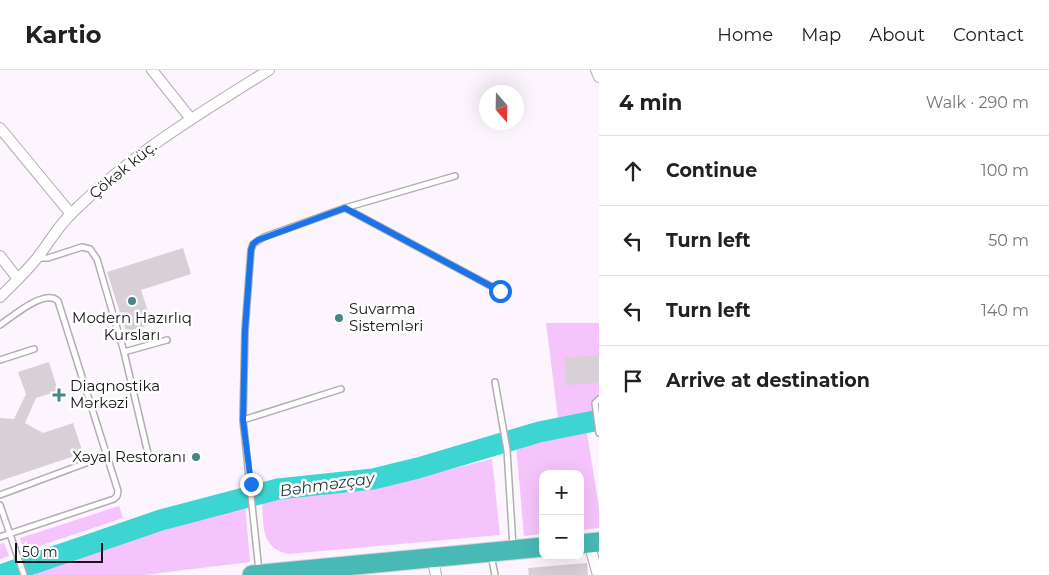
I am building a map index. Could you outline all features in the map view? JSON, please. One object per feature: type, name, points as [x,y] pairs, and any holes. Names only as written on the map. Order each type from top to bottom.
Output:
[{"type":"highway","points":[[255,575],[434,566],[490,552],[539,547]]},
{"type":"street","points":[[152,70],[191,119]]},
{"type":"street","name":"Çökək küç.","points":[[0,297],[37,258],[53,234],[71,214],[112,175],[191,119],[269,70]]},
{"type":"street","points":[[596,70],[599,77]]},
{"type":"street","points":[[0,128],[71,214]]},
{"type":"street","points":[[0,256],[18,279]]},
{"type":"street","points":[[589,543],[598,575]]},
{"type":"lane","points":[[255,575],[251,484],[243,420],[245,330],[253,244],[264,237],[345,208],[455,176]]},
{"type":"lane","points":[[345,208],[500,291]]},
{"type":"lane","points":[[37,258],[48,258],[82,247],[90,249],[96,259],[124,352],[149,458]]},
{"type":"lane","points":[[0,325],[37,300],[51,297],[58,301],[118,491],[114,500],[0,537]]},
{"type":"lane","points":[[124,352],[167,340]]},
{"type":"lane","points":[[0,360],[34,349]]},
{"type":"lane","points":[[495,382],[505,430],[513,550]]},
{"type":"lane","points":[[243,420],[341,389]]},
{"type":"lane","points":[[599,399],[595,403],[599,432]]},
{"type":"lane","points":[[0,494],[94,460]]},
{"type":"lane","points":[[0,505],[24,575]]},
{"type":"lane","points":[[490,552],[496,575]]},
{"type":"shaded area","points":[[546,323],[599,323],[599,410],[558,418]]},
{"type":"shaded area","points":[[587,433],[599,508],[599,528],[584,530],[584,470],[539,470],[539,534],[524,536],[516,445]]},
{"type":"shaded area","points":[[492,459],[500,535],[289,554],[279,551],[272,546],[265,534],[262,499],[383,486]]},
{"type":"shaded area","points":[[245,504],[250,562],[144,575],[34,575],[33,573]]},
{"type":"shaded area","points":[[119,506],[123,518],[24,551],[20,538]]},
{"type":"shaded area","points":[[4,543],[9,556],[0,559],[0,544]]},
{"type":"building","points":[[183,248],[191,274],[141,290],[152,324],[126,332],[107,272]]},
{"type":"building","points":[[599,355],[599,383],[566,385],[565,358]]},
{"type":"building","points":[[49,362],[58,391],[36,398],[25,423],[43,433],[73,423],[83,453],[0,481],[0,418],[14,419],[26,394],[18,372]]},
{"type":"building","points":[[587,563],[588,575],[529,575],[528,568]]},
{"type":"waterway","name":"Bəhməzçay","points":[[0,575],[161,520],[278,489],[373,479],[418,468],[539,432],[599,420]]},
{"type":"place","name":"Modern Hazırlıq Kursları","points":[[132,301]]},
{"type":"place","name":"Suvarma Sistemləri","points":[[339,318]]},
{"type":"place","name":"Diaqnostika Mərkəzi","points":[[59,395]]},
{"type":"place","name":"Xəyal Restoranı","points":[[196,457]]},
{"type":"route","points":[[251,484],[243,420],[245,330],[251,250],[253,244],[258,240],[345,208],[500,291]]}]
